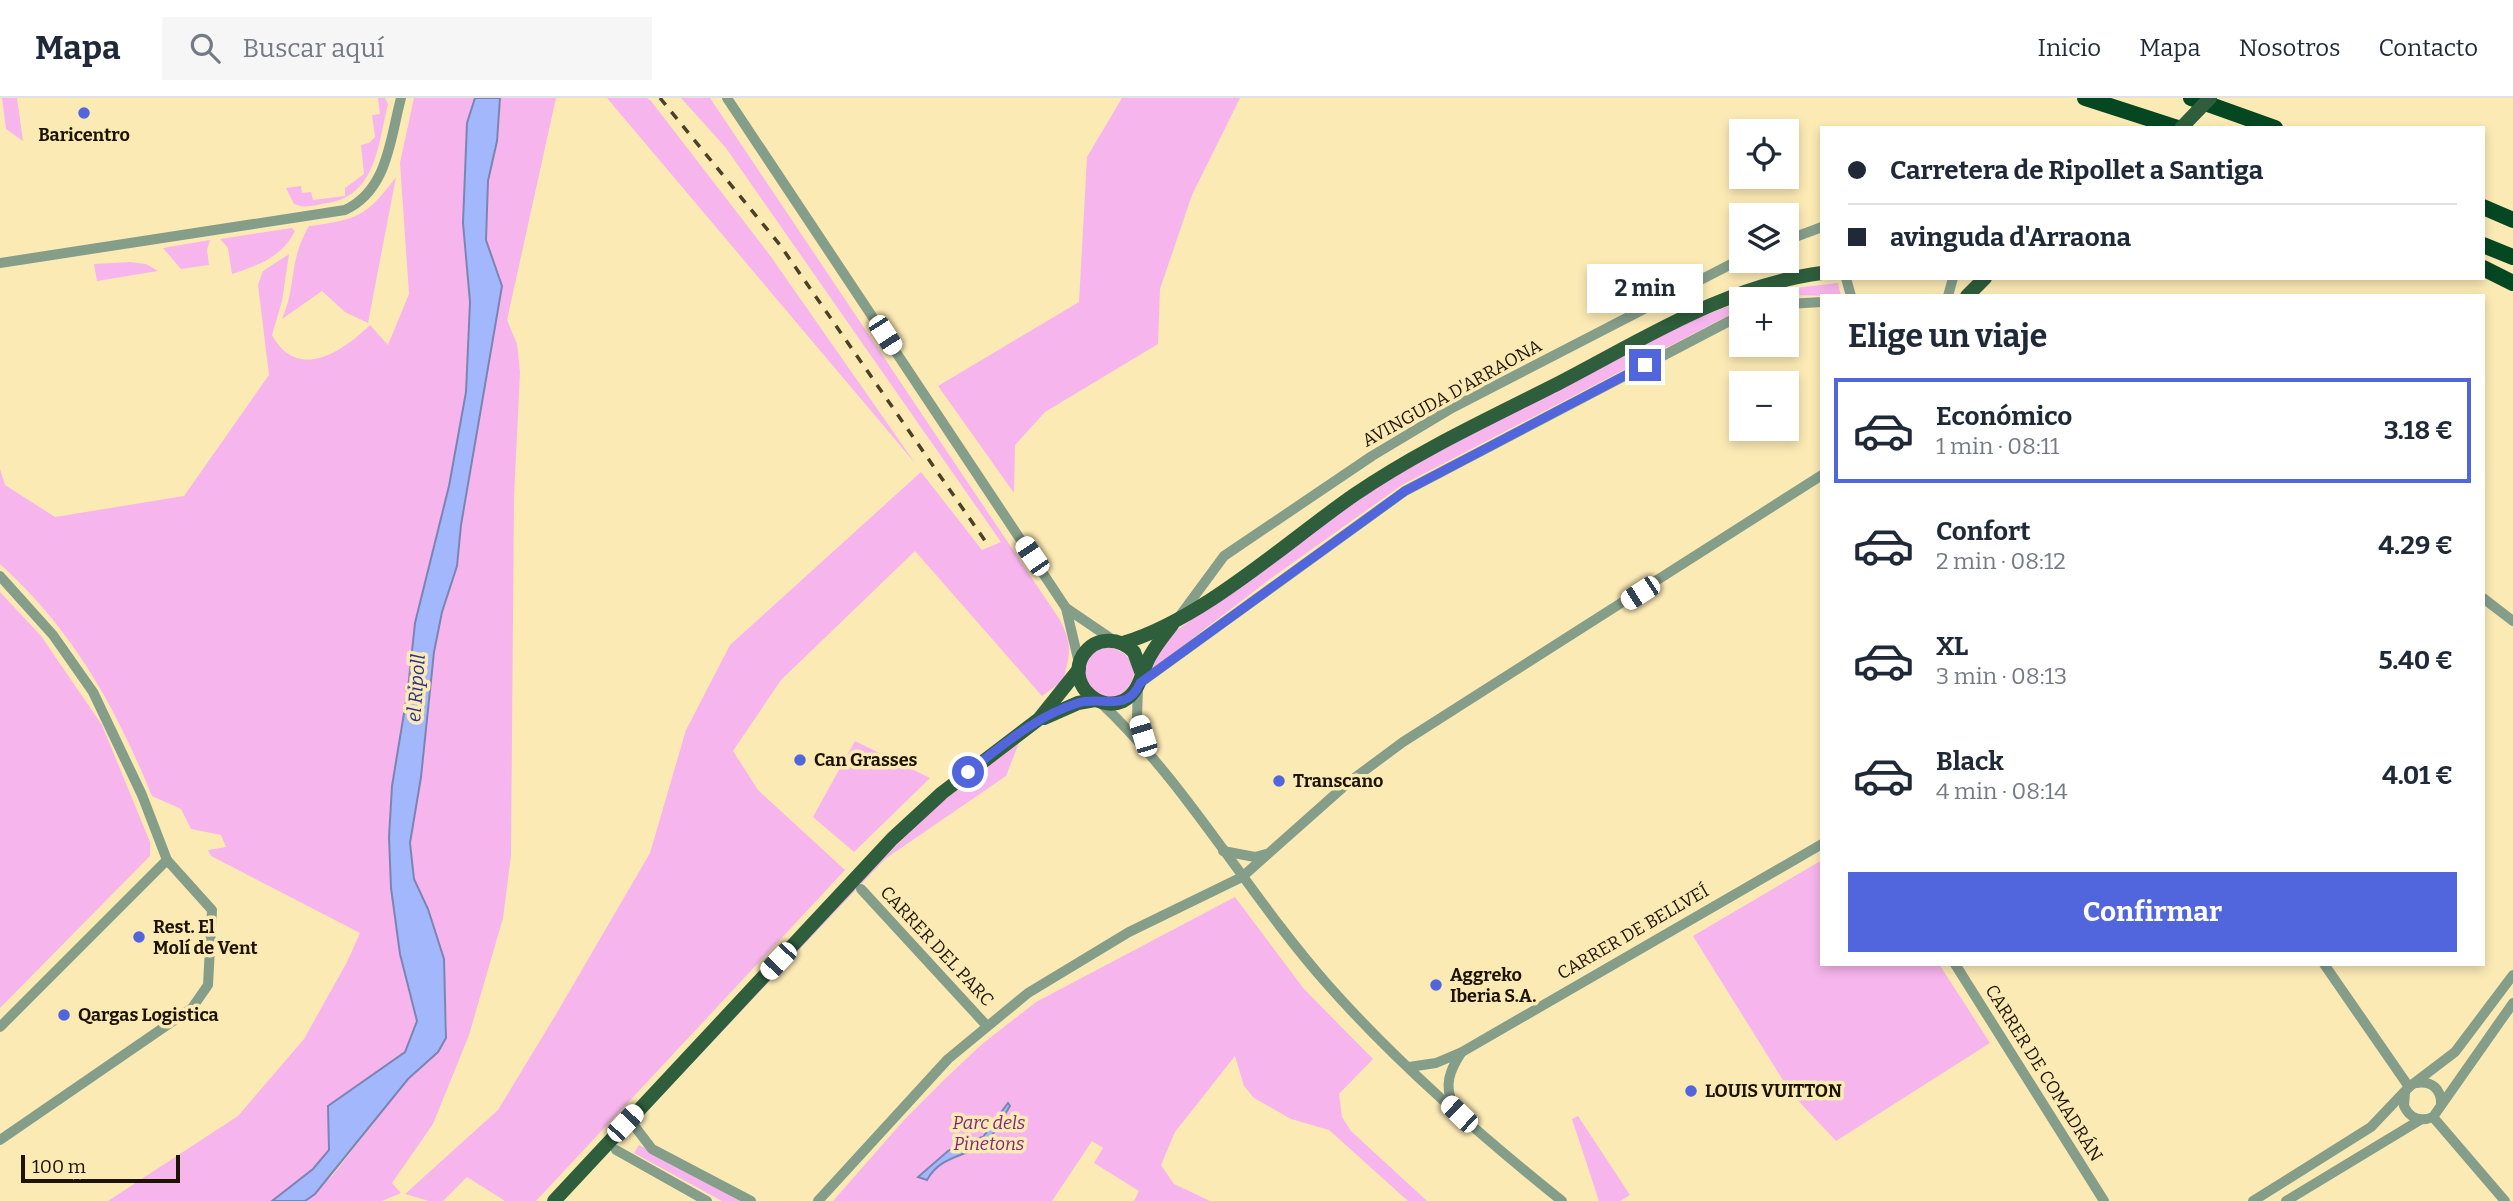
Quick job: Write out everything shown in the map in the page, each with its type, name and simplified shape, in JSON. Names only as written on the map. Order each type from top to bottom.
[{"type":"highway","points":[[2085,98],[2174,126]]},
{"type":"highway","points":[[2191,98],[2269,126]]},
{"type":"highway","points":[[2485,208],[2513,220]]},
{"type":"highway","points":[[2485,245],[2513,257]]},
{"type":"highway","points":[[2485,269],[2513,283]]},
{"type":"main road","points":[[2182,126],[2210,98]]},
{"type":"main road","points":[[1039,719],[1078,703],[1122,702],[1140,682],[1155,647],[1176,622],[1353,496],[1432,449],[1699,311],[1768,285],[1820,273]]},
{"type":"main road","points":[[1968,294],[1982,280]]},
{"type":"main road","points":[[554,1201],[916,815],[1039,719],[1093,645],[1118,642],[1176,622]]},
{"type":"main road","points":[[1118,642],[1137,656],[1140,682]]},
{"type":"main road","points":[[1079,667],[1085,691],[1098,701]]},
{"type":"street","points":[[0,263],[345,210],[369,195],[379,180],[401,98]]},
{"type":"street","points":[[727,98],[1066,608],[1079,667]]},
{"type":"street","points":[[1799,236],[1820,228]]},
{"type":"street","name":"AVINGUDA D'ARRAONA","points":[[1176,622],[1224,556],[1372,456],[1452,408],[1729,265]]},
{"type":"street","points":[[1799,303],[1820,302]]},
{"type":"street","points":[[1149,754],[1137,717],[1140,682],[1405,491],[1729,321]]},
{"type":"street","points":[[818,1201],[948,1059],[1028,993],[1129,932],[1242,877],[1349,782],[1403,742],[1820,476]]},
{"type":"street","points":[[0,576],[53,635],[93,692],[142,795],[167,860],[212,910],[208,985],[192,1008],[0,1140]]},
{"type":"street","points":[[2485,600],[2513,621]]},
{"type":"street","points":[[1066,608],[1118,642]]},
{"type":"street","points":[[1098,701],[1149,754],[1242,877],[1328,984],[1459,1114],[1562,1201]]},
{"type":"street","name":"CARRER DE BELLVEÍ","points":[[1409,1067],[1436,1063],[1462,1052],[1820,845]]},
{"type":"street","points":[[1223,851],[1255,857],[1268,853]]},
{"type":"street","points":[[0,1027],[167,860]]},
{"type":"street","name":"CARRER DEL PARC","points":[[861,889],[988,1026]]},
{"type":"street","name":"CARRER DE COMADRÁN","points":[[1956,966],[2104,1201]]},
{"type":"street","points":[[2325,966],[2409,1088]]},
{"type":"street","points":[[2253,1201],[2350,1143],[2371,1127],[2409,1088],[2455,1052],[2513,975]]},
{"type":"street","points":[[2286,1201],[2420,1120],[2433,1117],[2513,1003]]},
{"type":"street","points":[[1459,1114],[1448,1095],[1448,1078],[1462,1052]]},
{"type":"street","points":[[2420,1120],[2407,1112],[2403,1100],[2409,1088],[2427,1082],[2435,1086],[2441,1105]]},
{"type":"street","points":[[2433,1117],[2505,1201]]},
{"type":"street","points":[[636,1128],[652,1149],[751,1201]]},
{"type":"street","points":[[616,1150],[707,1201]]},
{"type":"green space","points":[[2,98],[17,98],[23,141],[6,129]]},
{"type":"green space","points":[[378,98],[385,98],[388,104],[377,151],[365,179],[356,190],[343,198],[310,206],[294,204],[286,188],[301,186],[302,193],[311,192],[313,200],[345,196],[345,188],[364,174],[361,145],[369,143],[375,137],[372,115],[380,114]]},
{"type":"green space","points":[[414,98],[475,98],[467,123],[463,223],[470,302],[466,392],[449,486],[415,623],[408,689],[392,786],[389,837],[391,888],[400,954],[417,1021],[405,1052],[328,1106],[329,1149],[313,1169],[272,1201],[108,1201],[238,1116],[304,1039],[360,933],[211,856],[208,850],[226,847],[221,835],[191,829],[181,809],[152,796],[123,731],[90,671],[49,615],[0,564],[0,469],[5,485],[55,517],[184,496],[269,375],[258,285],[263,271],[289,254],[282,301],[272,335],[283,349],[294,357],[307,360],[320,358],[347,345],[370,325],[388,345],[409,294],[400,163]]},
{"type":"green space","points":[[500,98],[556,98],[507,320],[517,344],[520,372],[514,497],[511,855],[503,918],[469,1035],[433,1124],[392,1183],[401,1193],[382,1201],[305,1201],[332,1176],[408,1079],[438,1052],[447,1030],[444,959],[428,909],[414,879],[410,836],[421,777],[434,652],[442,612],[457,566],[461,525],[502,286],[486,240],[488,181],[497,141]]},
{"type":"green space","points":[[607,98],[647,98],[651,101],[769,254],[915,463]]},
{"type":"green space","points":[[681,98],[710,98],[1060,620],[1069,643],[1063,681],[1042,696],[915,551],[781,680],[733,751],[758,790],[845,870],[536,1201],[505,1201],[467,1177],[443,1201],[429,1201],[405,1194],[498,1110],[650,853],[686,730],[730,645],[921,472],[982,550],[1001,542],[726,148]]},
{"type":"green space","points":[[1122,98],[1240,98],[1192,195],[1160,289],[1158,344],[1045,412],[1015,445],[1014,493],[938,386],[1079,302],[1087,157]]},
{"type":"green space","points":[[396,177],[368,323],[345,312],[322,291],[282,319],[290,295],[298,251],[309,226],[360,214],[377,200]]},
{"type":"green space","points":[[292,228],[295,231],[290,240],[276,254],[232,274],[228,248],[220,239]]},
{"type":"green space","points":[[210,240],[207,250],[209,265],[181,269],[163,248]]},
{"type":"green space","points":[[94,264],[146,264],[158,271],[97,281]]},
{"type":"green space","points":[[1838,283],[1841,294],[1799,295],[1799,288]]},
{"type":"green space","points":[[1729,306],[1729,315],[1402,485],[1270,579],[1150,671],[1153,658],[1170,635],[1391,477],[1691,321]]},
{"type":"green space","points":[[0,592],[41,636],[102,725],[150,842],[150,856],[0,1008]]},
{"type":"green space","points":[[1108,646],[1119,650],[1132,661],[1134,668],[1131,682],[1118,698],[1092,695],[1081,664],[1085,656]]},
{"type":"green space","points":[[855,741],[930,778],[854,852],[813,817]]},
{"type":"green space","points":[[1019,743],[1006,776],[885,859],[562,1201],[870,871],[937,806]]},
{"type":"green space","points":[[1820,861],[1820,966],[1940,966],[1990,1043],[1836,1141],[1791,1093],[1693,936]]},
{"type":"green space","name":"Parc dels Pinetons","points":[[1235,897],[1304,989],[1373,1059],[1339,1094],[1342,1117],[1351,1131],[1427,1201],[1408,1201],[1329,1130],[1291,1119],[1254,1098],[1244,1086],[1235,1056],[1175,1132],[1161,1165],[1174,1184],[1210,1201],[1134,1201],[1139,1191],[1094,1163],[1103,1148],[1092,1141],[1052,1201],[833,1201],[904,1120],[945,1079],[981,1045],[1036,1002]]},
{"type":"green space","points":[[1578,1116],[1630,1195],[1620,1201],[1599,1201],[1572,1119]]},
{"type":"green space","points":[[639,1145],[740,1201],[722,1201],[634,1153]]},
{"type":"water","name":"el Ripoll","points":[[475,98],[500,98],[497,141],[488,181],[486,240],[502,286],[461,525],[457,566],[442,612],[434,652],[421,777],[410,843],[414,879],[428,909],[444,959],[446,1038],[438,1052],[408,1079],[315,1194],[305,1201],[272,1201],[313,1169],[329,1150],[328,1106],[405,1052],[417,1021],[400,954],[391,888],[389,837],[392,786],[408,689],[415,623],[449,486],[466,392],[470,302],[463,223],[467,123]]},
{"type":"water","points":[[1008,1103],[1010,1106],[997,1128],[981,1146],[940,1165],[927,1180],[918,1177],[961,1143],[983,1137]]},
{"type":"railway","points":[[660,98],[780,245],[988,545]]},
{"type":"place","name":"Baricentro","points":[[84,113]]},
{"type":"place","name":"Can Grasses","points":[[800,760]]},
{"type":"place","name":"Transcano","points":[[1279,781]]},
{"type":"place","name":"Rest. El Molí de Vent","points":[[139,937]]},
{"type":"place","name":"Aggreko Iberia S.A.","points":[[1436,985]]},
{"type":"place","name":"Qargas Logistica","points":[[64,1015]]},
{"type":"place","name":"LOUIS VUITTON","points":[[1691,1091]]},
{"type":"route","points":[[968,772],[1039,719],[1078,703],[1095,700],[1115,703],[1127,699],[1140,683],[1405,491],[1645,365]]}]
